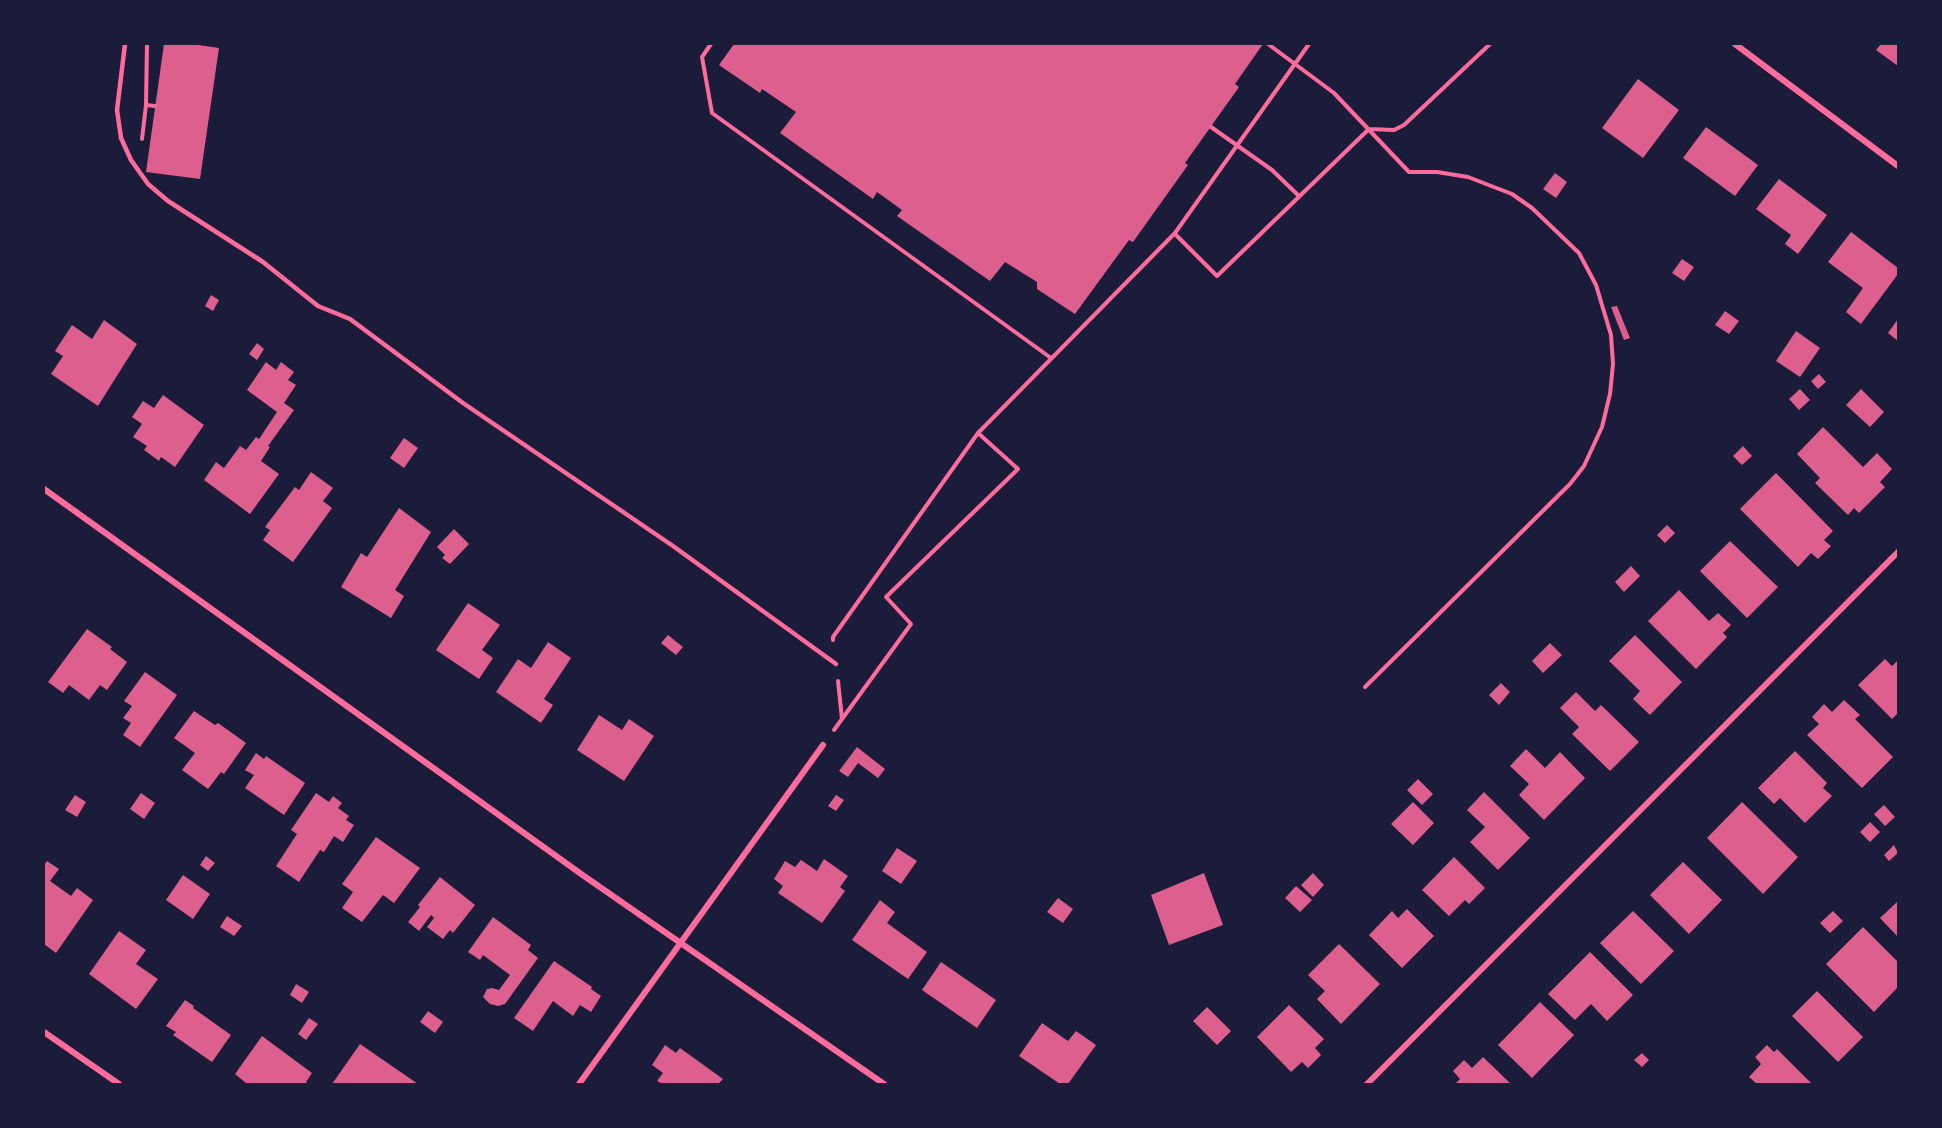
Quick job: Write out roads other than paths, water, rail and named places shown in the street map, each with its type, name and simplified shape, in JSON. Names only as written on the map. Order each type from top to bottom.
[{"type":"street","points":[[1735,44],[1899,166]]},
{"type":"street","points":[[44,489],[680,943],[884,1084]]},
{"type":"street","points":[[1367,1084],[1899,552]]},
{"type":"street","points":[[579,1084],[823,745]]},
{"type":"street","points":[[44,1032],[118,1084]]},
{"type":"lane","points":[[125,44],[117,111],[122,138],[138,170],[148,184],[168,201],[263,262],[318,306],[350,319],[463,403],[673,546],[836,664]]}]
